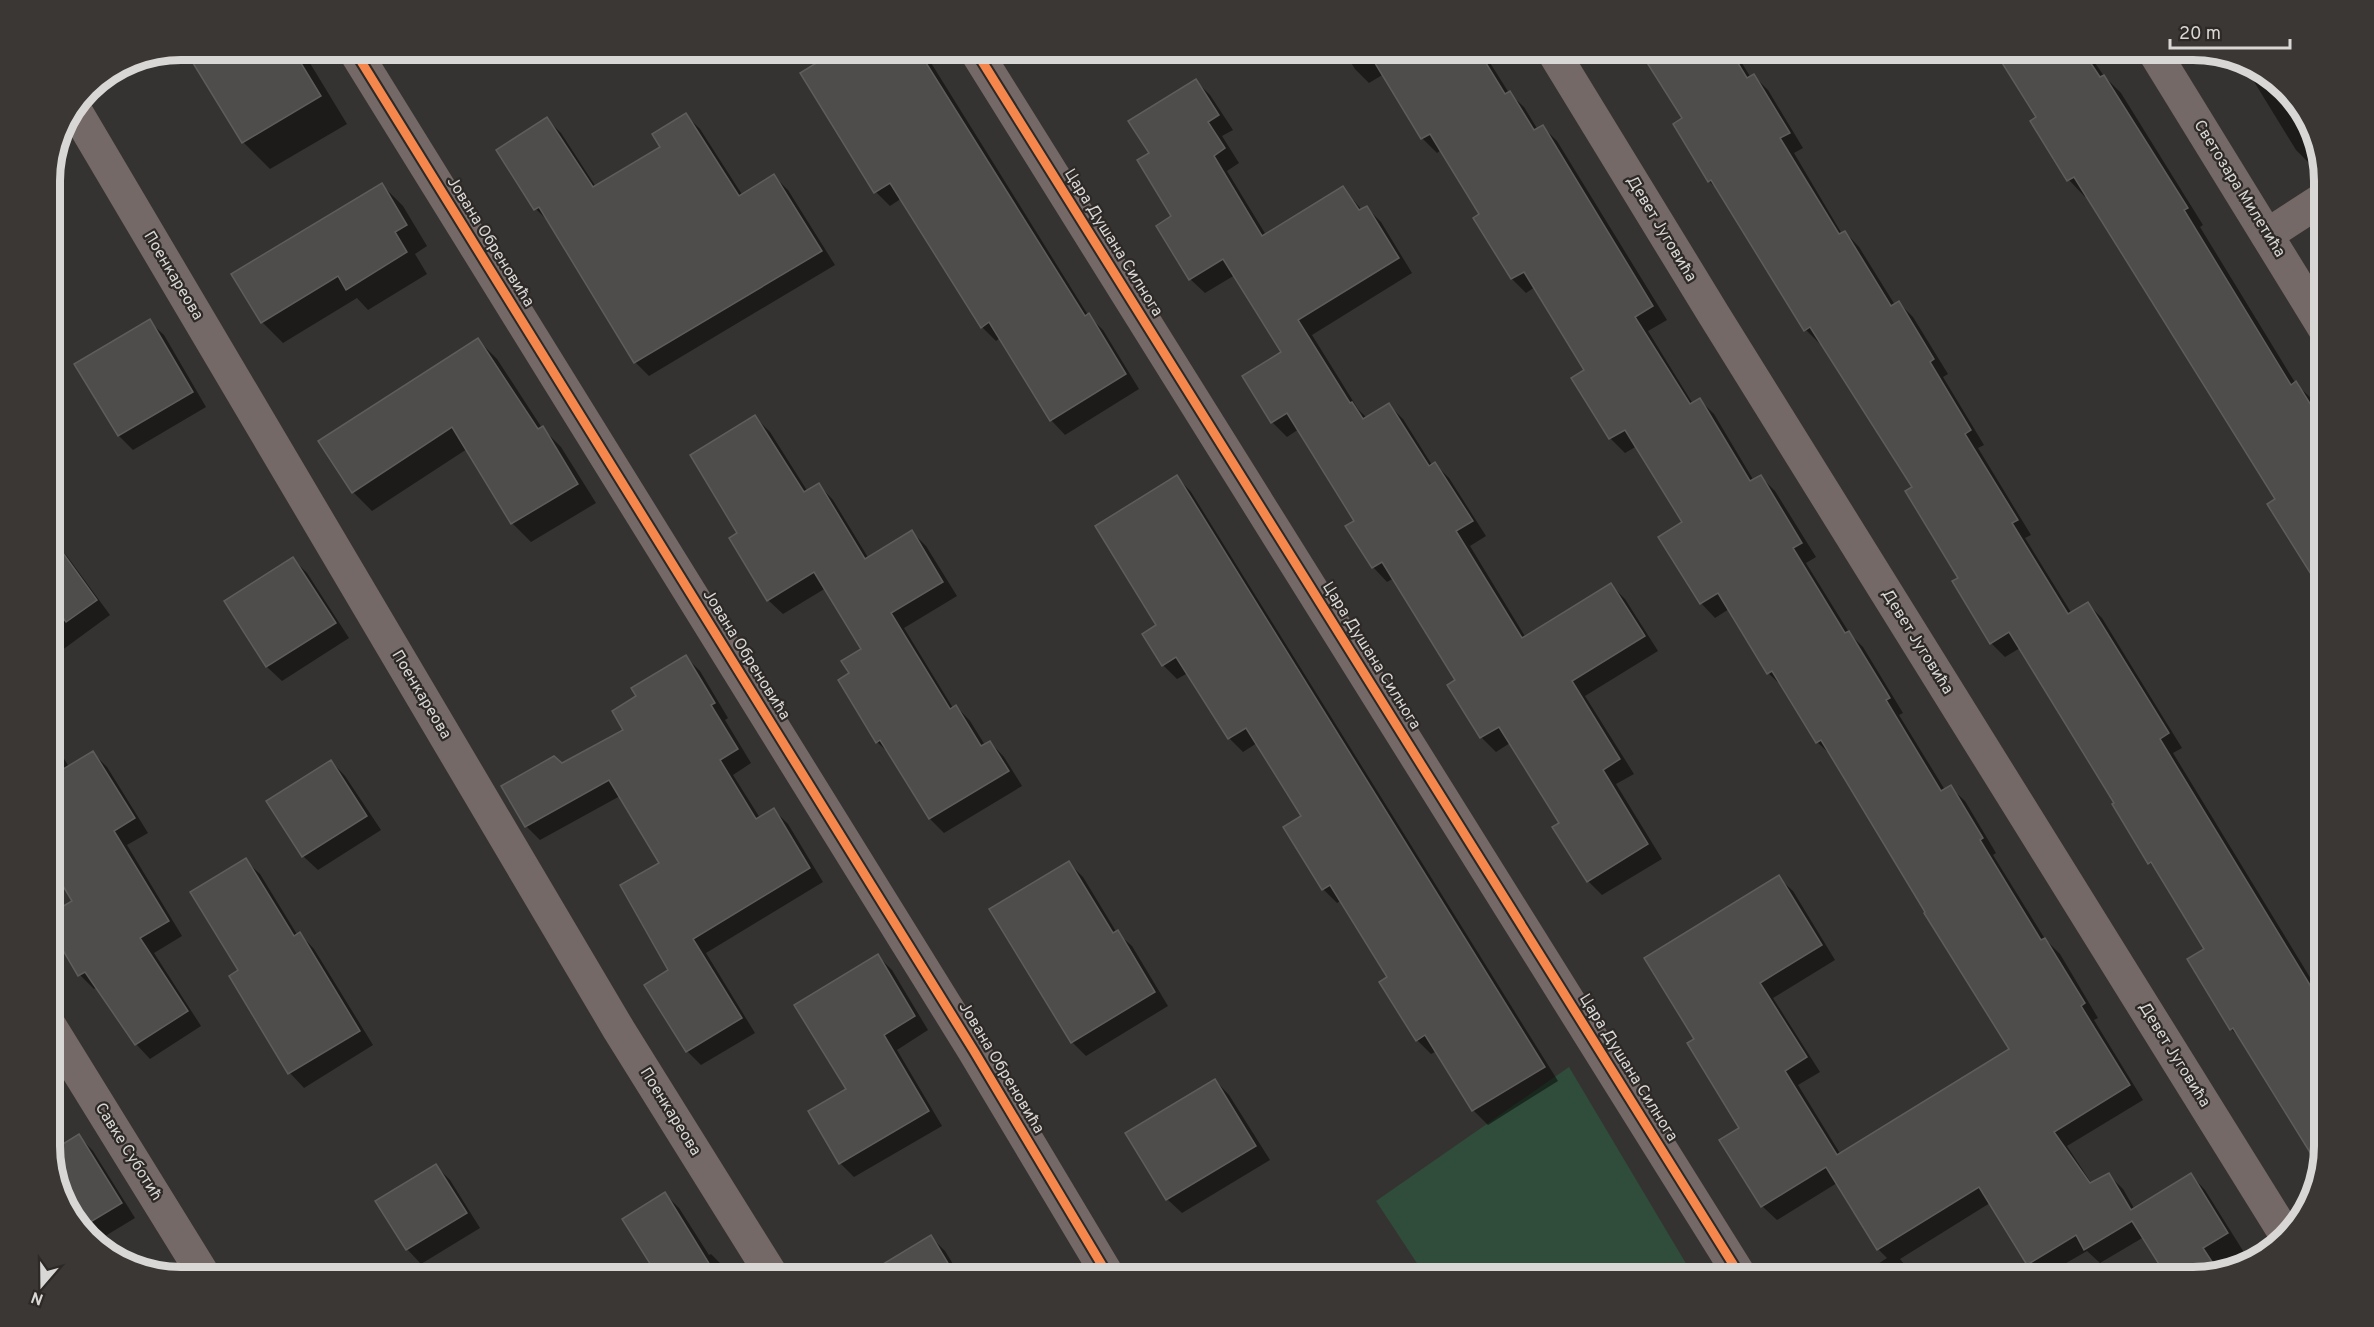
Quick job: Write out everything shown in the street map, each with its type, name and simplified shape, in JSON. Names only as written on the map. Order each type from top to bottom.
[{"type":"street","name":"Јована Обреновића","points":[[360,60],[974,1051],[1102,1267]]},
{"type":"street","name":"Цара Душана Силнога","points":[[981,60],[1734,1267]]},
{"type":"street","name":"Девет Југовића","points":[[1558,60],[1720,325],[2282,1229]]},
{"type":"street","name":"Светозара Милетића","points":[[2159,60],[2314,312]]},
{"type":"street","name":"Поенкареова","points":[[79,116],[619,1030],[766,1267]]},
{"type":"street","points":[[2267,235],[2314,204]]},
{"type":"street","name":"Савке Суботић","points":[[60,1042],[199,1267]]},
{"type":"green space","points":[[1569,1067],[1688,1267],[1419,1267],[1376,1201]]},
{"type":"building","points":[[191,60],[299,60],[321,96],[242,143]]},
{"type":"building","points":[[816,60],[924,60],[1085,316],[1089,313],[1126,374],[1050,421],[989,322],[981,328],[890,183],[874,193],[800,73],[818,62]]},
{"type":"building","points":[[1373,60],[1484,60],[1505,94],[1510,91],[1534,130],[1543,125],[1653,306],[1635,317],[1690,404],[1700,398],[1750,481],[1761,475],[1802,543],[1793,548],[1845,633],[1849,631],[1890,698],[1886,700],[1941,791],[1951,785],[1983,838],[1980,840],[2041,940],[2045,938],[2085,1003],[2081,1006],[2130,1085],[2054,1132],[2090,1183],[2109,1173],[2131,1210],[2191,1173],[2228,1233],[2203,1248],[2214,1265],[2161,1267],[2132,1221],[2084,1250],[2076,1235],[2027,1265],[1979,1187],[1877,1250],[1826,1167],[1761,1207],[1719,1140],[1739,1128],[1687,1043],[1694,1039],[1644,958],[1779,875],[1822,945],[1760,983],[1807,1057],[1785,1071],[1837,1155],[2009,1049],[1924,913],[1821,740],[1816,743],[1772,671],[1767,674],[1718,593],[1700,604],[1658,537],[1682,522],[1625,430],[1609,439],[1571,378],[1584,370],[1524,272],[1511,279],[1473,218],[1479,214],[1430,134],[1421,139]]},
{"type":"building","points":[[1645,60],[1736,60],[1747,78],[1754,74],[1790,133],[1780,138],[1839,234],[1845,231],[1891,306],[1899,301],[1934,359],[1930,362],[1971,430],[1965,434],[2018,520],[2012,523],[2068,614],[2088,602],[2169,733],[2160,739],[2314,992],[2313,1158],[2233,1028],[2230,1030],[2187,959],[2204,949],[2151,862],[2148,864],[2112,804],[2114,803],[2009,632],[1990,644],[1952,581],[1958,578],[1905,491],[1912,487],[1810,327],[1804,331],[1711,180],[1708,182],[1673,124],[1682,118]]},
{"type":"building","points":[[2000,60],[2089,60],[2100,77],[2104,75],[2188,208],[2184,210],[2291,385],[2296,381],[2314,410],[2314,579],[2267,504],[2275,499],[2074,177],[2067,181],[2030,121],[2036,117]]},
{"type":"building","points":[[1196,79],[1219,115],[1208,122],[1225,148],[1214,156],[1262,236],[1343,186],[1359,210],[1367,206],[1399,258],[1298,320],[1350,403],[1352,402],[1363,419],[1389,403],[1429,466],[1435,462],[1473,521],[1456,531],[1522,638],[1611,583],[1645,636],[1572,681],[1620,759],[1603,770],[1648,844],[1587,882],[1552,827],[1559,823],[1499,727],[1480,738],[1447,685],[1455,680],[1382,562],[1372,568],[1345,526],[1354,521],[1287,413],[1271,423],[1242,376],[1281,352],[1223,259],[1189,280],[1156,226],[1171,216],[1137,160],[1149,153],[1128,121]]},
{"type":"building","points":[[686,113],[739,196],[774,174],[822,251],[634,363],[539,207],[534,210],[496,150],[547,117],[593,187],[660,147],[652,134]]},
{"type":"building","points":[[382,183],[407,225],[395,232],[407,252],[346,290],[338,276],[261,323],[231,274]]},
{"type":"building","points":[[150,319],[193,392],[118,436],[74,364]]},
{"type":"building","points":[[478,338],[538,429],[543,426],[578,484],[511,524],[452,427],[352,493],[318,441]]},
{"type":"building","points":[[755,415],[804,492],[819,483],[865,559],[912,530],[943,582],[891,613],[950,709],[956,705],[981,746],[990,741],[1009,771],[929,819],[880,740],[876,743],[838,680],[849,673],[841,661],[861,649],[814,572],[767,601],[729,538],[737,533],[690,455]]},
{"type":"building","points":[[1177,475],[1545,1067],[1472,1111],[1425,1035],[1416,1041],[1379,982],[1387,977],[1330,885],[1322,890],[1283,827],[1301,816],[1246,728],[1228,739],[1176,657],[1162,666],[1142,634],[1156,625],[1095,526]]},
{"type":"building","points":[[60,549],[97,600],[66,622],[60,614]]},
{"type":"building","points":[[293,557],[336,623],[266,667],[224,601]]},
{"type":"building","points":[[686,655],[715,703],[711,705],[738,749],[720,760],[756,819],[774,808],[810,868],[693,939],[742,1018],[686,1052],[644,985],[668,970],[620,885],[659,863],[609,780],[525,827],[501,786],[554,756],[562,763],[623,730],[612,711],[636,696],[631,688]]},
{"type":"building","points":[[93,751],[135,818],[114,831],[169,921],[140,938],[188,1011],[135,1045],[85,972],[78,976],[60,945],[60,908],[72,901],[60,881],[60,771]]},
{"type":"building","points":[[331,760],[367,816],[302,857],[266,801]]},
{"type":"building","points":[[246,858],[294,936],[300,932],[360,1031],[288,1074],[229,976],[238,970],[190,892]]},
{"type":"building","points":[[1069,861],[1113,933],[1118,930],[1155,992],[1071,1043],[989,909]]},
{"type":"building","points":[[878,954],[915,1016],[884,1035],[929,1111],[839,1164],[808,1111],[846,1089],[794,1005]]},
{"type":"building","points":[[1215,1079],[1256,1146],[1166,1200],[1125,1133]]},
{"type":"building","points":[[79,1134],[122,1203],[88,1223],[69,1192],[62,1170],[60,1146]]},
{"type":"building","points":[[436,1164],[467,1213],[406,1250],[375,1201]]},
{"type":"building","points":[[665,1192],[711,1267],[652,1267],[622,1219]]},
{"type":"building","points":[[931,1235],[950,1267],[878,1267]]},
{"type":"cycle path","points":[[360,60],[974,1051],[1103,1267]]},
{"type":"cycle path","points":[[981,60],[1735,1267]]}]
